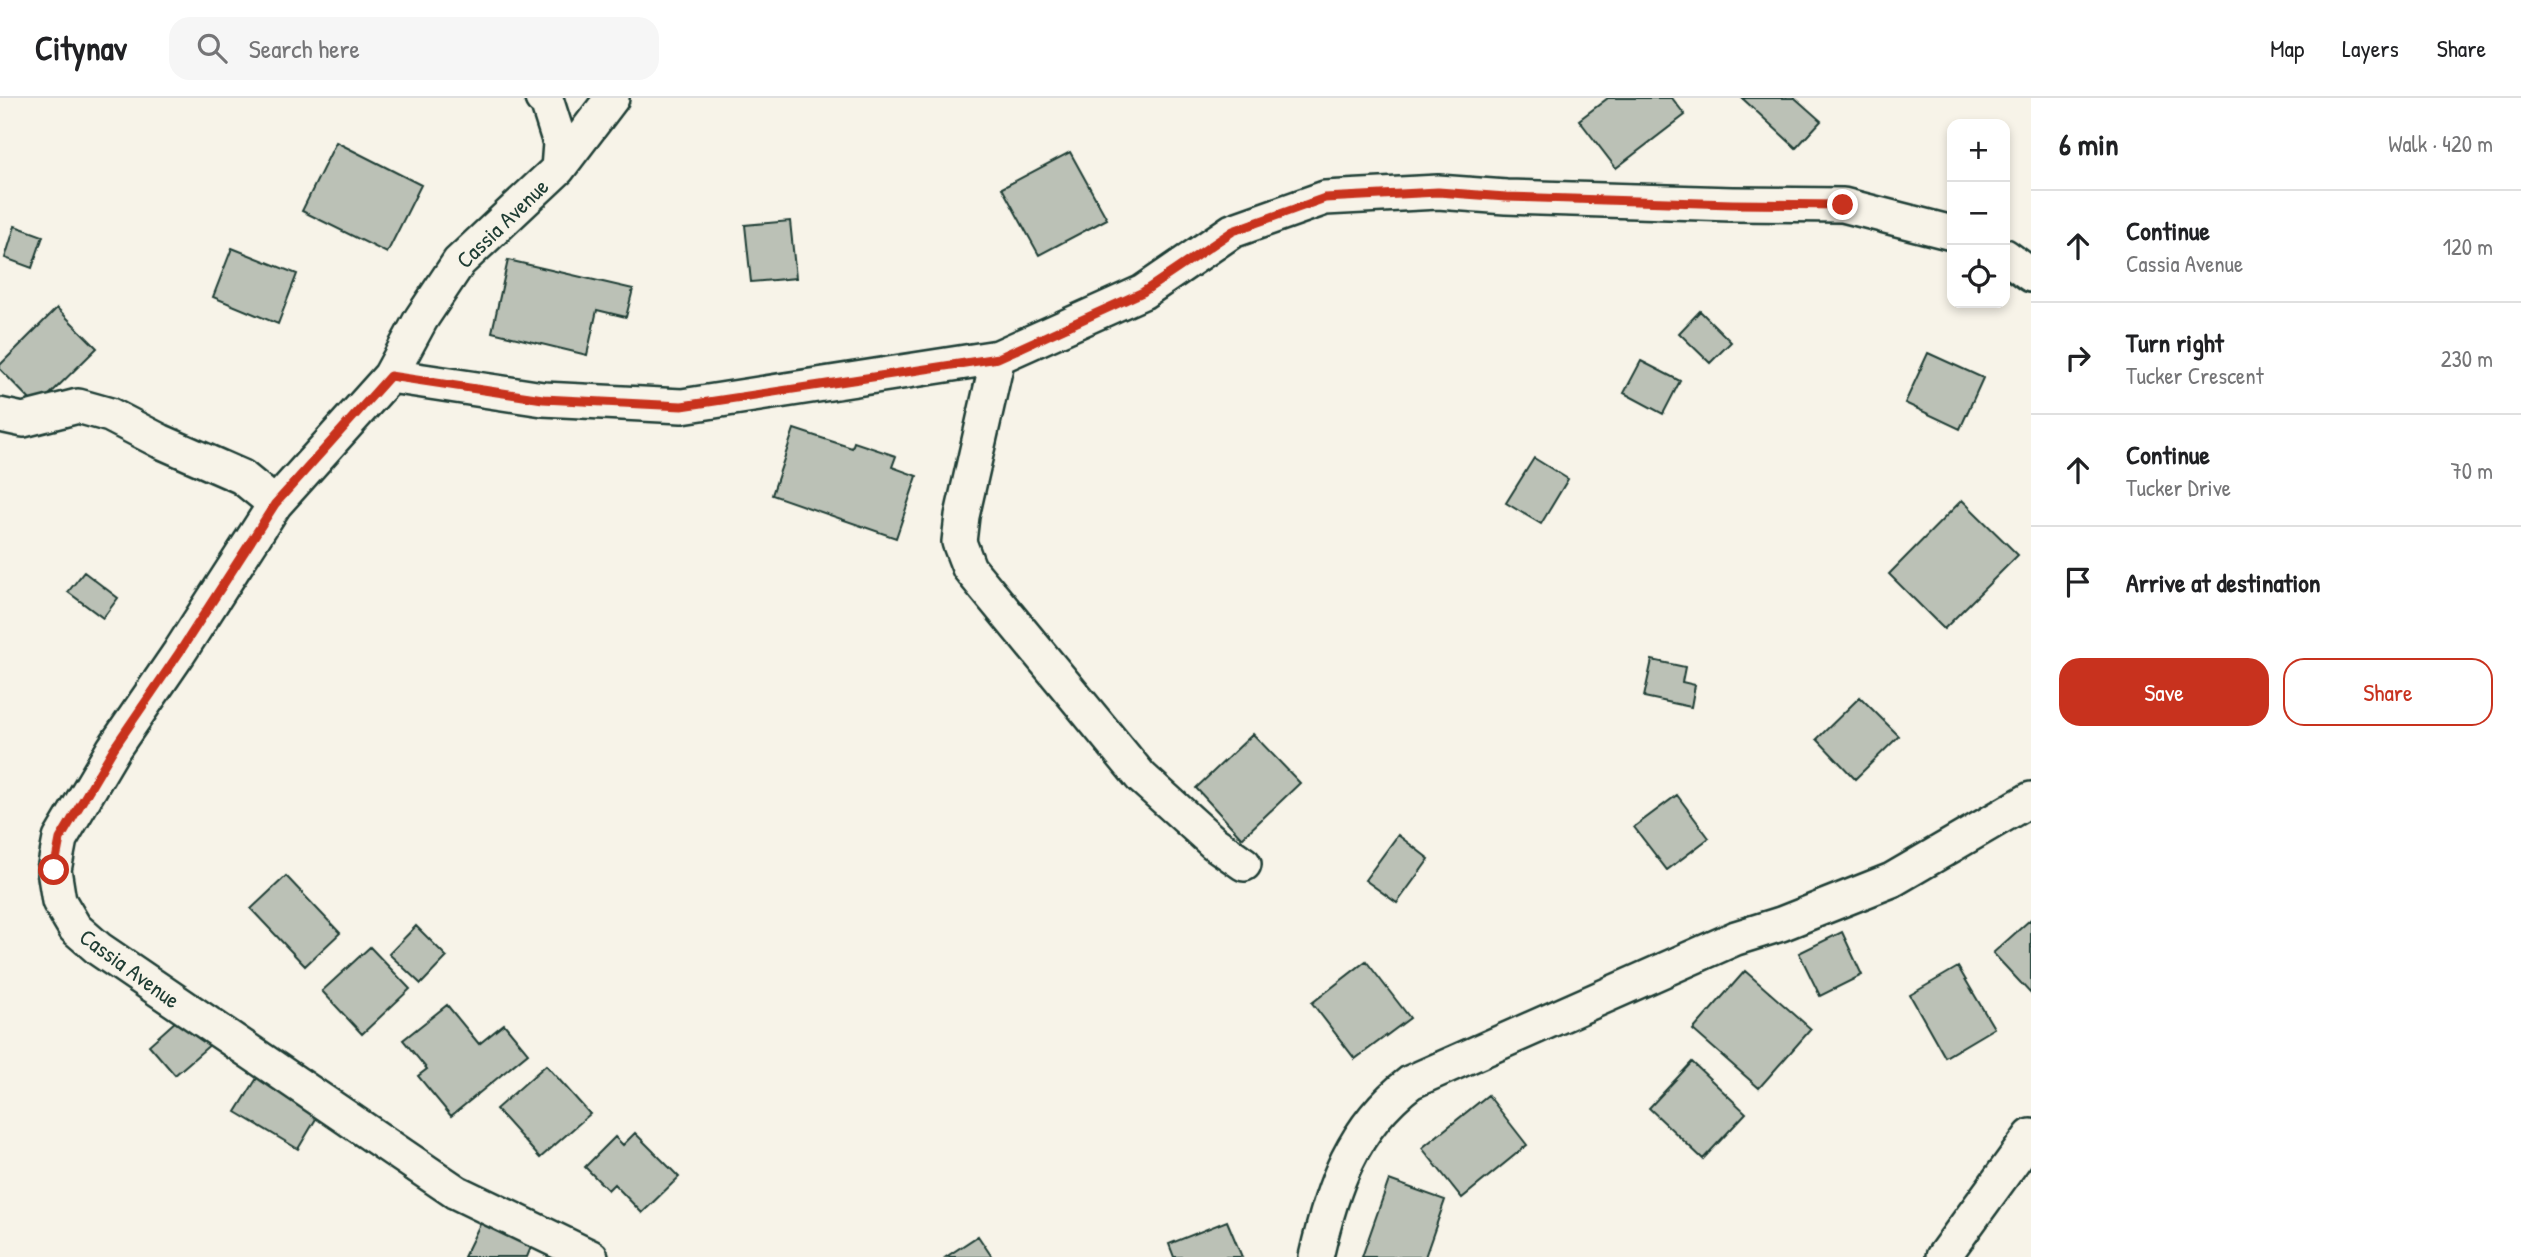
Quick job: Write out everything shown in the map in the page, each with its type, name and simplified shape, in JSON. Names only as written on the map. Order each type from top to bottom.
[{"type":"street","points":[[542,98],[547,102],[560,143],[558,169]]},
{"type":"street","name":"Cassia Avenue","points":[[591,1257],[456,1192],[99,949],[75,928],[59,901],[54,870],[60,839],[114,748],[275,504],[390,376],[421,319],[459,261],[558,169],[612,98]]},
{"type":"street","points":[[390,376],[543,399],[682,406],[998,358],[1143,292],[1233,231],[1325,198],[1438,192],[1506,197],[1843,205],[1947,232]]},
{"type":"street","points":[[2010,260],[2031,275]]},
{"type":"street","points":[[998,358],[962,516],[959,542],[969,568],[1141,777],[1214,843],[1244,864]]},
{"type":"street","points":[[0,415],[23,421],[78,406],[110,415],[160,442],[242,477],[275,504]]},
{"type":"street","points":[[1316,1257],[1337,1181],[1356,1143],[1379,1110],[1411,1082],[1736,938],[1781,924],[1892,880],[2031,799]]},
{"type":"street","points":[[1943,1257],[2031,1136]]},
{"type":"building","points":[[1608,98],[1672,98],[1685,115],[1616,168],[1579,120]]},
{"type":"building","points":[[1742,98],[1795,98],[1821,121],[1796,148]]},
{"type":"building","points":[[336,142],[421,185],[387,253],[302,211]]},
{"type":"building","points":[[1070,152],[1107,219],[1039,255],[1002,188]]},
{"type":"building","points":[[790,221],[796,278],[751,282],[745,225]]},
{"type":"building","points":[[15,226],[43,236],[32,268],[5,258]]},
{"type":"building","points":[[232,248],[297,274],[278,324],[213,297]]},
{"type":"building","points":[[508,260],[633,289],[626,317],[597,310],[587,355],[492,332]]},
{"type":"building","points":[[57,308],[97,348],[37,407],[0,369],[0,365]]},
{"type":"building","points":[[1700,311],[1731,342],[1710,363],[1679,333]]},
{"type":"building","points":[[1928,353],[1983,378],[1960,429],[1905,403]]},
{"type":"building","points":[[1641,361],[1680,381],[1663,414],[1624,393]]},
{"type":"building","points":[[794,429],[852,448],[854,442],[896,456],[892,467],[917,476],[896,538],[772,495]]},
{"type":"building","points":[[1534,458],[1568,479],[1541,524],[1506,503]]},
{"type":"building","points":[[1962,500],[2018,555],[1944,629],[1889,574]]},
{"type":"building","points":[[84,572],[118,598],[103,618],[68,592]]},
{"type":"building","points":[[1652,660],[1685,667],[1682,682],[1695,685],[1691,707],[1644,697]]},
{"type":"building","points":[[1860,697],[1899,736],[1855,779],[1817,739]]},
{"type":"building","points":[[1253,734],[1300,783],[1242,838],[1196,788]]},
{"type":"building","points":[[1677,795],[1709,838],[1667,870],[1634,827]]},
{"type":"building","points":[[1398,835],[1429,859],[1397,903],[1365,880]]},
{"type":"building","points":[[286,876],[340,933],[305,966],[251,909]]},
{"type":"building","points":[[2031,919],[2031,994],[1993,953]]},
{"type":"building","points":[[416,926],[447,957],[421,984],[389,954]]},
{"type":"building","points":[[1842,932],[1862,975],[1820,996],[1799,953]]},
{"type":"building","points":[[370,947],[410,989],[362,1034],[322,991]]},
{"type":"building","points":[[1366,961],[1410,1018],[1355,1059],[1312,1003]]},
{"type":"building","points":[[1958,967],[1994,1028],[1945,1057],[1910,995]]},
{"type":"building","points":[[1745,971],[1811,1029],[1759,1088],[1693,1030]]},
{"type":"building","points":[[447,1005],[479,1044],[504,1024],[528,1053],[451,1116],[418,1076],[427,1069],[403,1040]]},
{"type":"building","points":[[186,1012],[212,1043],[175,1075],[149,1045]]},
{"type":"building","points":[[1692,1062],[1746,1113],[1703,1159],[1649,1108]]},
{"type":"building","points":[[546,1065],[590,1114],[540,1158],[496,1109]]},
{"type":"building","points":[[262,1070],[323,1107],[298,1149],[236,1112]]},
{"type":"building","points":[[1488,1095],[1527,1145],[1462,1198],[1422,1148]]},
{"type":"building","points":[[635,1133],[679,1177],[642,1213],[614,1184],[608,1190],[585,1167],[615,1137],[623,1145]]},
{"type":"building","points":[[1389,1180],[1445,1200],[1425,1257],[1362,1257]]},
{"type":"building","points":[[482,1220],[532,1245],[527,1257],[464,1257]]},
{"type":"building","points":[[1227,1221],[1242,1257],[1174,1257],[1169,1244]]},
{"type":"building","points":[[978,1236],[992,1257],[946,1257]]},
{"type":"route","points":[[54,870],[60,839],[114,748],[275,504],[390,376],[543,399],[682,406],[998,358],[1143,292],[1233,231],[1325,198],[1438,192],[1506,197],[1843,205]]}]
